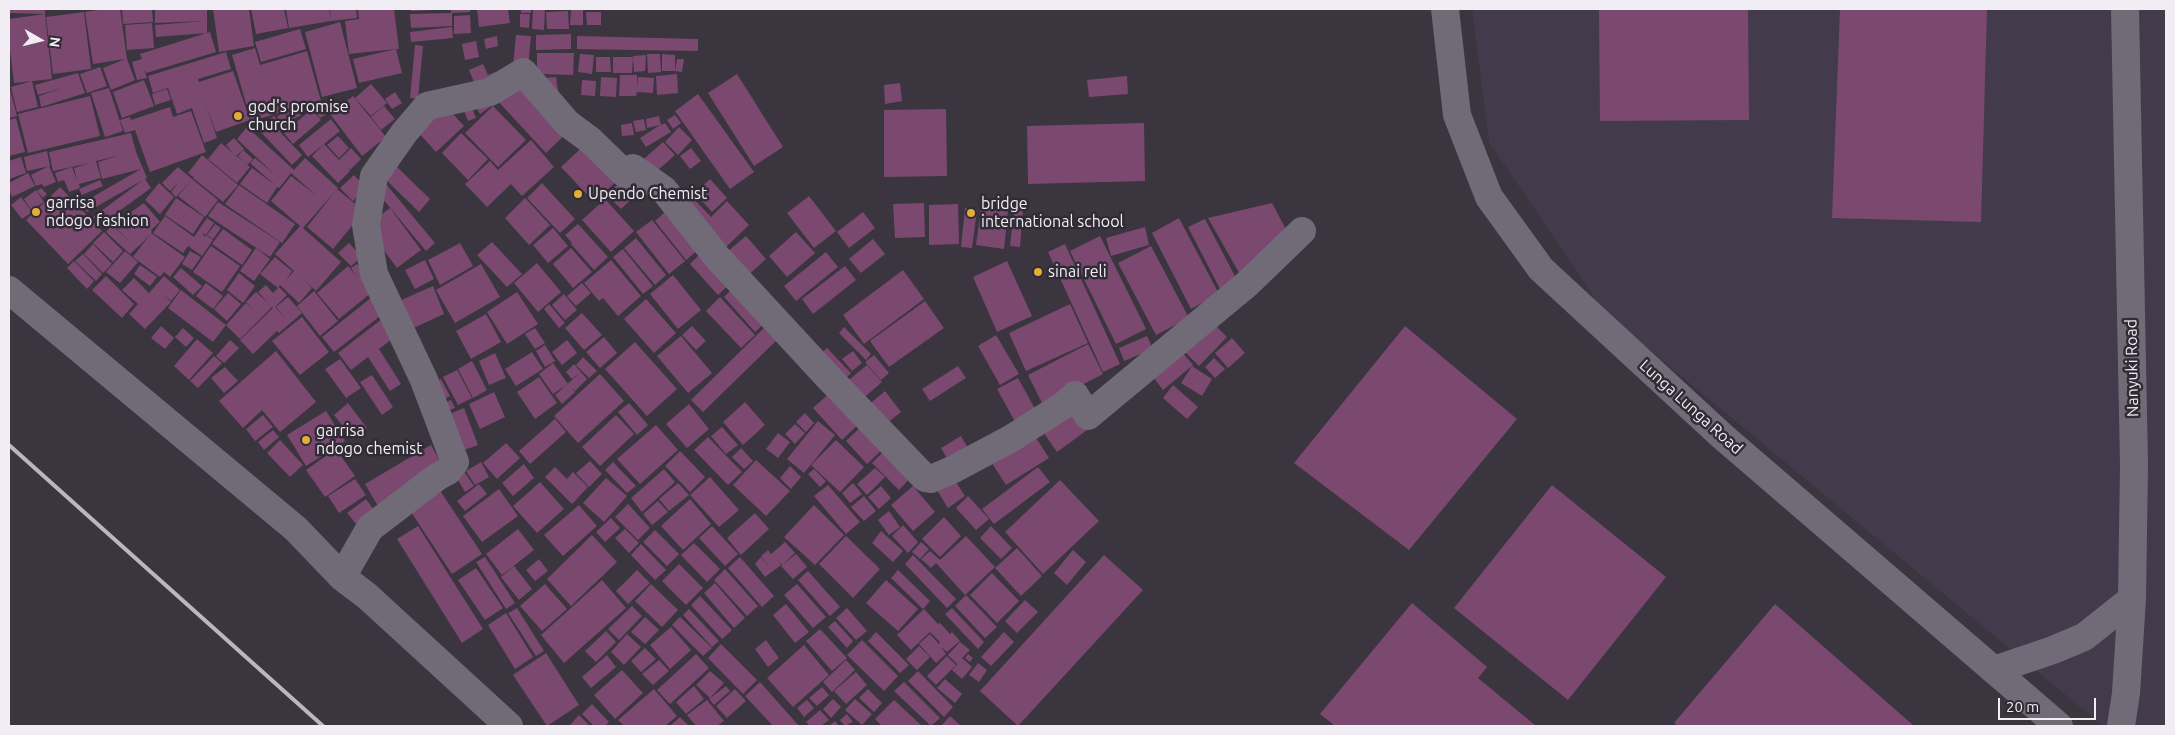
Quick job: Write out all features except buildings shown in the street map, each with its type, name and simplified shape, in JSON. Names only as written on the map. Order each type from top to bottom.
[{"type":"street","name":"Lunga Lunga Road","points":[[1445,9],[1457,115],[1489,197],[1541,269],[1722,436],[2060,726]]},
{"type":"street","name":"Nanyuki Road","points":[[2121,726],[2126,693],[2132,598],[2134,454],[2125,9]]},
{"type":"street","points":[[342,577],[370,528],[437,477],[448,471],[455,462],[424,380],[374,274],[366,225],[374,176],[404,133],[428,106],[490,92],[523,72],[567,122],[590,140],[625,174],[633,168],[664,190],[717,257],[925,478],[931,479],[1012,438],[1064,405],[1075,395],[1088,416],[1247,284],[1302,231]]},
{"type":"street","points":[[9,290],[296,529],[342,577],[367,596],[509,726]]},
{"type":"street","points":[[1994,670],[2054,650],[2084,637],[2132,598]]},
{"type":"shaded area","points":[[1472,9],[2166,9],[2166,726],[2103,726],[1605,313],[1489,142]]},
{"type":"railway","points":[[9,445],[323,726]]},
{"type":"place","name":"god's promise church","points":[[238,116]]},
{"type":"place","name":"Upendo Chemist","points":[[578,194]]},
{"type":"place","name":"garrisa ndogo fashion","points":[[36,212]]},
{"type":"place","name":"bridge international school","points":[[971,213]]},
{"type":"place","name":"sinai reli","points":[[1038,272]]},
{"type":"place","name":"garrisa ndogo chemist","points":[[306,440]]}]
